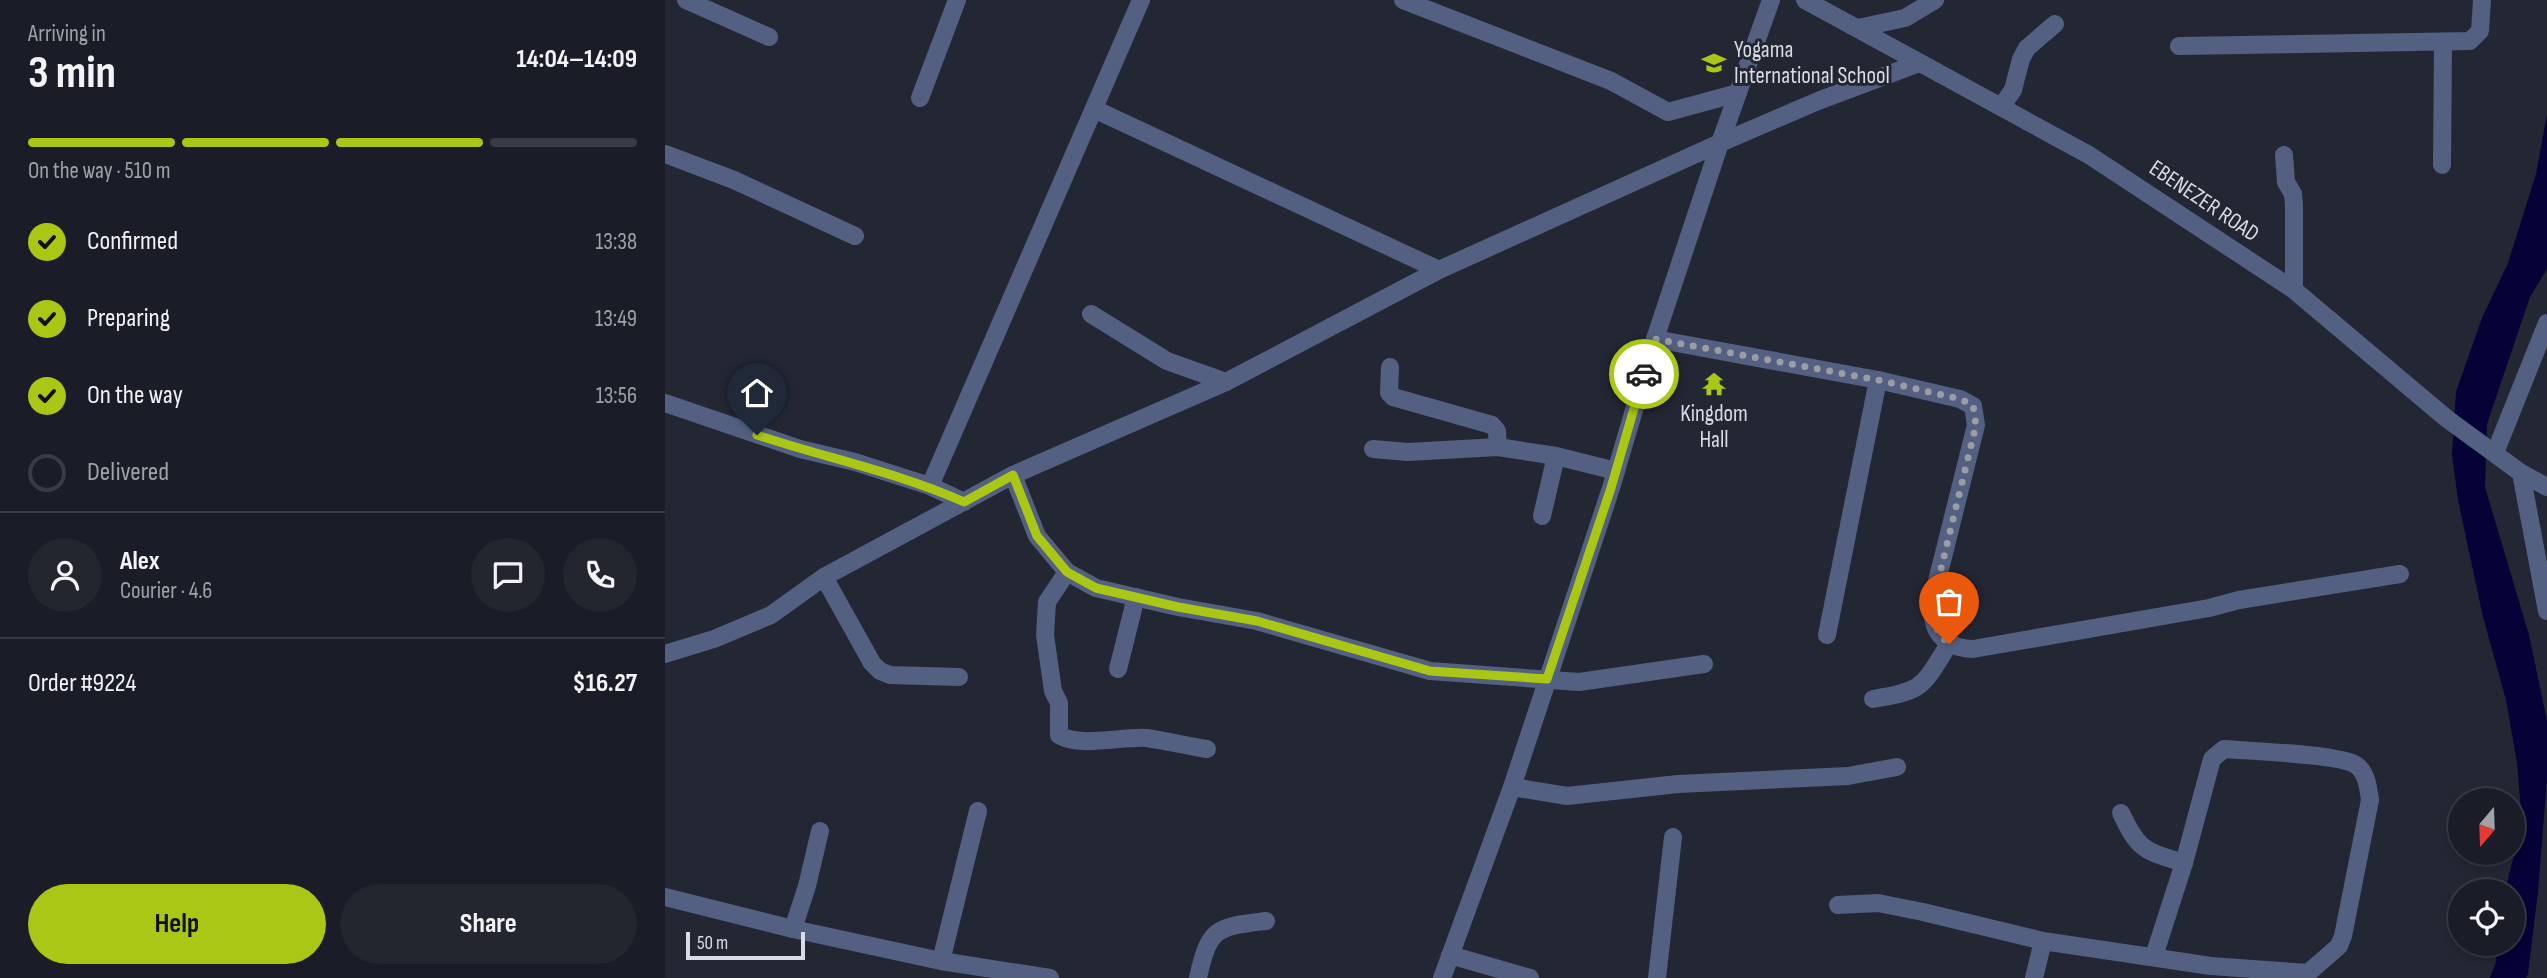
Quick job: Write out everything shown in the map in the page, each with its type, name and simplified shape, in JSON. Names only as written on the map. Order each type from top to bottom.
[{"type":"street","points":[[686,0],[769,37]]},
{"type":"street","points":[[920,98],[957,0]]},
{"type":"street","points":[[930,486],[1141,0]]},
{"type":"street","points":[[1403,0],[1611,81],[1668,112],[1738,93]]},
{"type":"street","points":[[1442,978],[1512,787],[1616,471],[1655,339],[1771,0]]},
{"type":"street","name":"EBENEZER ROAD","points":[[1805,0],[2089,155],[2294,290],[2446,418],[2521,473],[2547,487]]},
{"type":"street","points":[[1842,0],[1851,24],[1905,18],[1935,0]]},
{"type":"street","points":[[2179,46],[2470,41],[2480,31],[2482,0]]},
{"type":"street","points":[[2001,107],[2013,90],[2027,48],[2055,24]]},
{"type":"street","points":[[2442,165],[2443,43]]},
{"type":"street","points":[[665,654],[714,639],[771,615],[824,577],[1013,475],[1226,382],[1439,270],[1818,101],[1919,63]]},
{"type":"street","points":[[1094,109],[1439,270]]},
{"type":"street","points":[[665,154],[734,180],[855,236]]},
{"type":"street","points":[[2284,155],[2286,182],[2294,197],[2294,290]]},
{"type":"street","points":[[1091,314],[1167,361],[1226,382]]},
{"type":"street","points":[[2493,451],[2547,323]]},
{"type":"street","points":[[1655,339],[1878,380],[1960,399],[1973,405],[1976,425],[1939,577],[1933,616],[1939,634],[1949,644],[1960,649],[1973,649],[2209,608],[2239,600],[2400,574]]},
{"type":"street","points":[[1390,367],[1389,393],[1393,397],[1492,425],[1497,431],[1498,447]]},
{"type":"street","points":[[1827,635],[1878,380]]},
{"type":"street","points":[[665,403],[800,449],[855,462],[930,486],[964,502]]},
{"type":"street","points":[[1373,449],[1408,452],[1498,447],[1556,456],[1616,471]]},
{"type":"street","points":[[1542,516],[1556,456]]},
{"type":"street","points":[[2521,473],[2547,611]]},
{"type":"street","points":[[1013,475],[1037,536],[1067,572],[1096,588],[1178,607],[1257,621],[1430,671],[1579,682],[1704,664]]},
{"type":"street","points":[[1067,572],[1047,602],[1046,624],[1053,691],[1059,703],[1059,735],[1065,739],[1088,741],[1145,738],[1207,749]]},
{"type":"street","points":[[824,577],[872,663],[880,671],[890,675],[960,677]]},
{"type":"street","points":[[1118,669],[1136,597]]},
{"type":"street","points":[[1873,699],[1914,690],[1928,677],[1949,644]]},
{"type":"street","points":[[1838,905],[1878,903],[2043,941],[2211,966],[2308,976],[2339,946],[2343,936],[2370,800],[2367,779],[2355,764],[2329,758],[2224,749],[2212,759],[2184,863],[2154,956]]},
{"type":"street","points":[[1512,787],[1567,796],[1678,784],[1848,776],[1897,767]]},
{"type":"street","points":[[941,961],[978,811]]},
{"type":"street","points":[[2121,813],[2133,838],[2151,853],[2184,863]]},
{"type":"street","points":[[793,929],[820,831]]},
{"type":"street","points":[[1657,978],[1673,837]]},
{"type":"street","points":[[665,897],[793,929],[941,961],[1049,978]]},
{"type":"street","points":[[1198,978],[1213,934],[1226,926],[1266,921]]},
{"type":"street","points":[[2034,978],[2043,941]]},
{"type":"street","points":[[1451,955],[1530,978]]},
{"type":"shaded area","points":[[2547,114],[2547,269],[2530,297],[2487,424],[2485,487],[2529,635],[2547,721],[2547,777],[2528,974],[2526,978],[2490,978],[2497,956],[2525,956],[2525,879],[2508,879],[2512,865],[2525,865],[2525,788],[2519,788],[2506,700],[2483,617],[2458,500],[2452,455],[2456,392],[2482,318],[2508,263],[2536,174]]},
{"type":"way so far","points":[[1644,374],[1655,339],[1878,380],[1960,399],[1973,405],[1976,425],[1939,577],[1933,616],[1939,634],[1949,644]]},
{"type":"place","name":"Yogama International School","points":[[1714,63]]},
{"type":"place","name":"Kingdom Hall","points":[[1714,384]]},
{"type":"route","points":[[757,435],[930,486],[964,502],[1013,475],[1037,536],[1067,572],[1096,588],[1178,607],[1257,621],[1430,671],[1547,679],[1611,488],[1644,374]]}]
